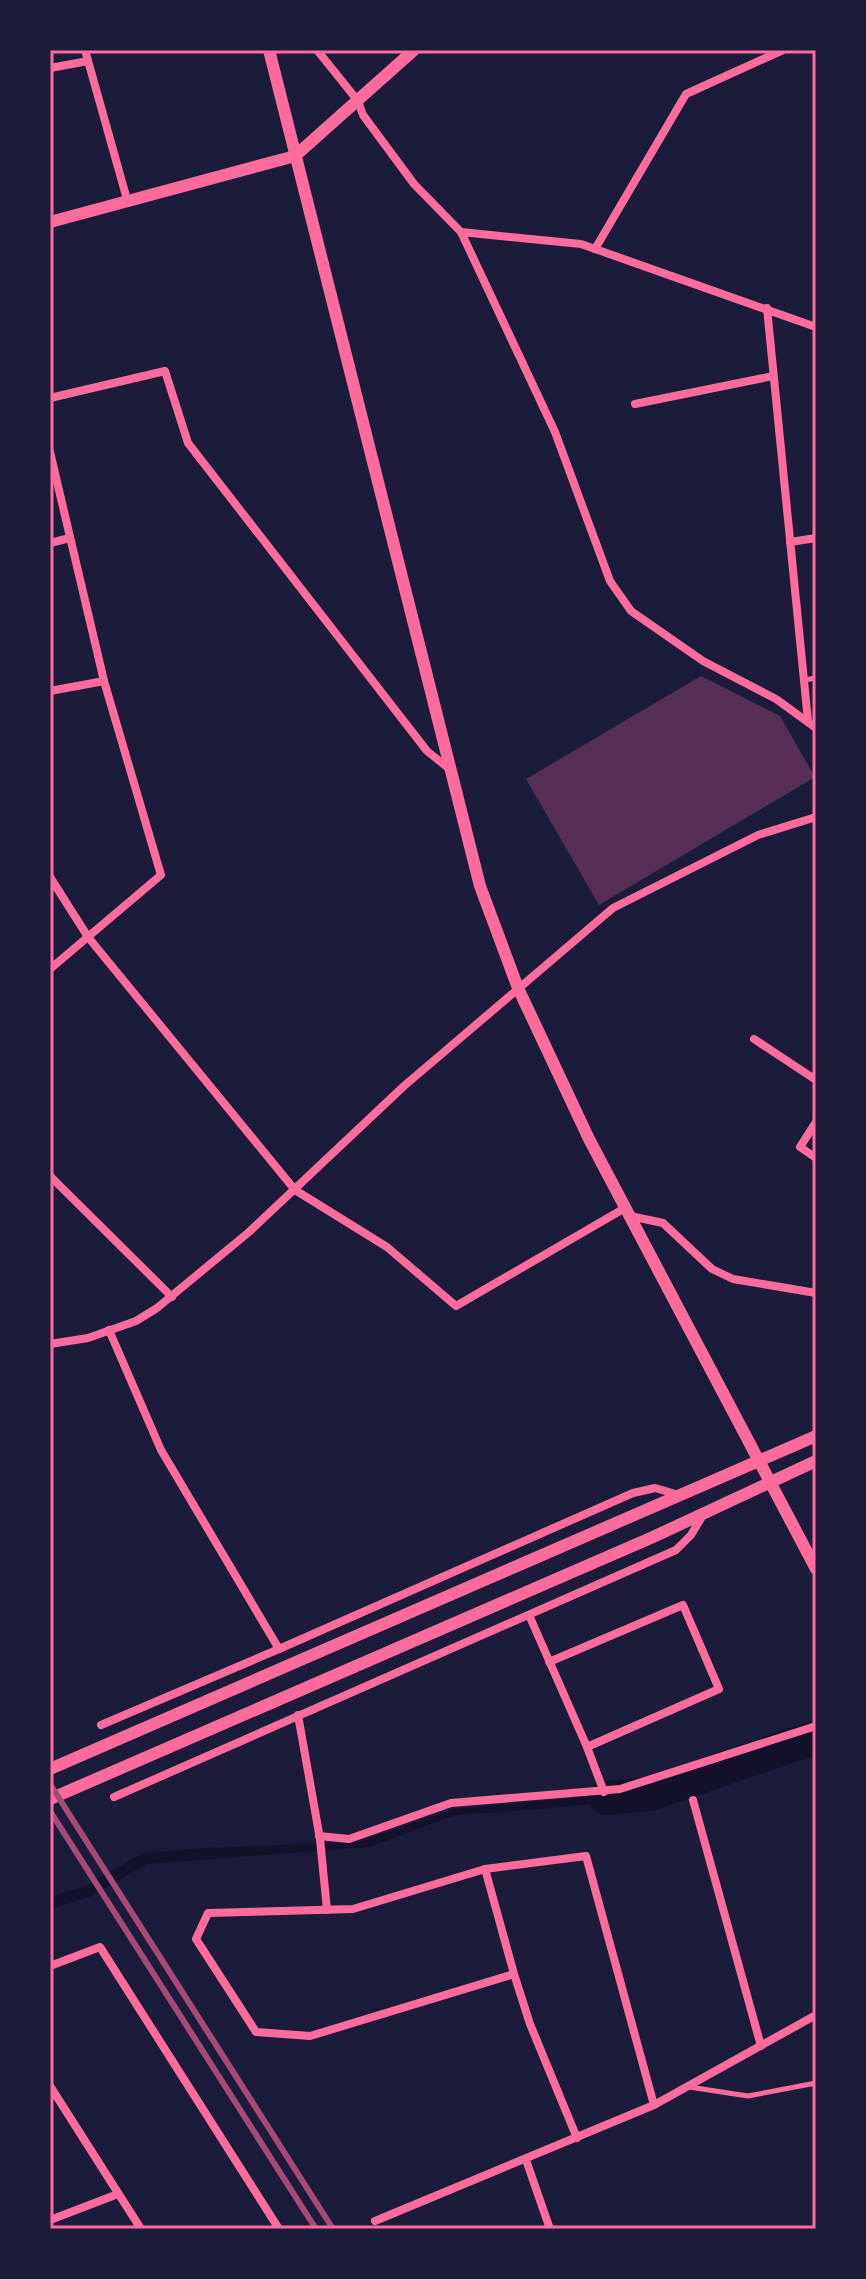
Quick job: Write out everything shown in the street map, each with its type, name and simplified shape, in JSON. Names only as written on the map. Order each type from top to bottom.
[{"type":"street","points":[[85,50],[128,203]]},
{"type":"street","points":[[269,50],[447,767],[480,886],[518,988],[589,1139],[816,1569]]},
{"type":"street","points":[[317,50],[358,101],[363,115],[414,184],[461,232],[555,432],[610,581],[631,611],[703,661],[776,699],[816,728]]},
{"type":"street","points":[[50,222],[295,156],[414,50]]},
{"type":"street","points":[[595,249],[686,94],[783,50]]},
{"type":"street","points":[[50,68],[88,61]]},
{"type":"street","points":[[461,232],[581,244],[816,327]]},
{"type":"street","points":[[767,308],[808,721]]},
{"type":"street","points":[[50,398],[165,371],[188,443],[427,751],[447,767]]},
{"type":"street","points":[[635,404],[773,376]]},
{"type":"street","points":[[50,452],[104,681],[161,875],[50,969]]},
{"type":"street","points":[[50,543],[70,538]]},
{"type":"street","points":[[790,542],[816,538]]},
{"type":"street","points":[[50,691],[104,681]]},
{"type":"street","points":[[50,1344],[88,1338],[136,1321],[172,1297],[295,1190],[404,1086],[613,908],[758,835],[816,817]]},
{"type":"street","points":[[50,877],[88,937],[295,1190],[387,1247],[456,1306],[628,1212],[663,1223],[712,1269],[733,1279],[816,1293]]},
{"type":"street","points":[[754,1039],[816,1080]]},
{"type":"street","points":[[816,1122],[800,1147],[816,1158]]},
{"type":"street","points":[[50,1176],[172,1297]]},
{"type":"street","points":[[109,1330],[161,1450],[279,1649]]},
{"type":"street","points":[[50,1769],[816,1436]]},
{"type":"street","points":[[50,1799],[653,1537],[816,1461]]},
{"type":"street","points":[[101,1725],[633,1493],[655,1488],[680,1495]]},
{"type":"street","points":[[114,1797],[676,1550],[691,1535],[703,1514]]},
{"type":"street","points":[[549,1662],[683,1605],[719,1689],[587,1747]]},
{"type":"street","points":[[529,1615],[604,1792]]},
{"type":"street","points":[[298,1715],[320,1838],[327,1910]]},
{"type":"street","points":[[320,1838],[349,1839],[451,1803],[620,1789],[816,1726]]},
{"type":"street","points":[[693,1800],[761,2046]]},
{"type":"street","points":[[514,1974],[310,2036],[256,2032],[196,1939],[208,1913],[353,1909],[485,1869],[586,1856],[654,2105]]},
{"type":"street","points":[[485,1869],[530,2024],[577,2138]]},
{"type":"street","points":[[50,1966],[100,1947],[279,2229]]},
{"type":"street","points":[[375,2221],[654,2105],[816,2015]]},
{"type":"street","points":[[51,2091],[141,2229]]},
{"type":"street","points":[[526,2160],[550,2229]]},
{"type":"street","points":[[50,2220],[118,2194]]},
{"type":"lane","points":[[803,680],[816,678]]},
{"type":"lane","points":[[688,2087],[748,2096],[816,2083]]},
{"type":"shaded area","points":[[651,1791],[652,1797],[455,1815],[370,1847],[147,1864],[89,1897],[50,1909],[50,1897],[84,1887],[143,1853],[359,1842],[453,1809]]},
{"type":"building","points":[[701,676],[780,716],[815,777],[599,905],[526,779]]},
{"type":"waterway","points":[[606,1798],[650,1794],[816,1737]]},
{"type":"railway","points":[[50,1784],[333,2229]]},
{"type":"railway","points":[[50,1811],[316,2229]]}]
